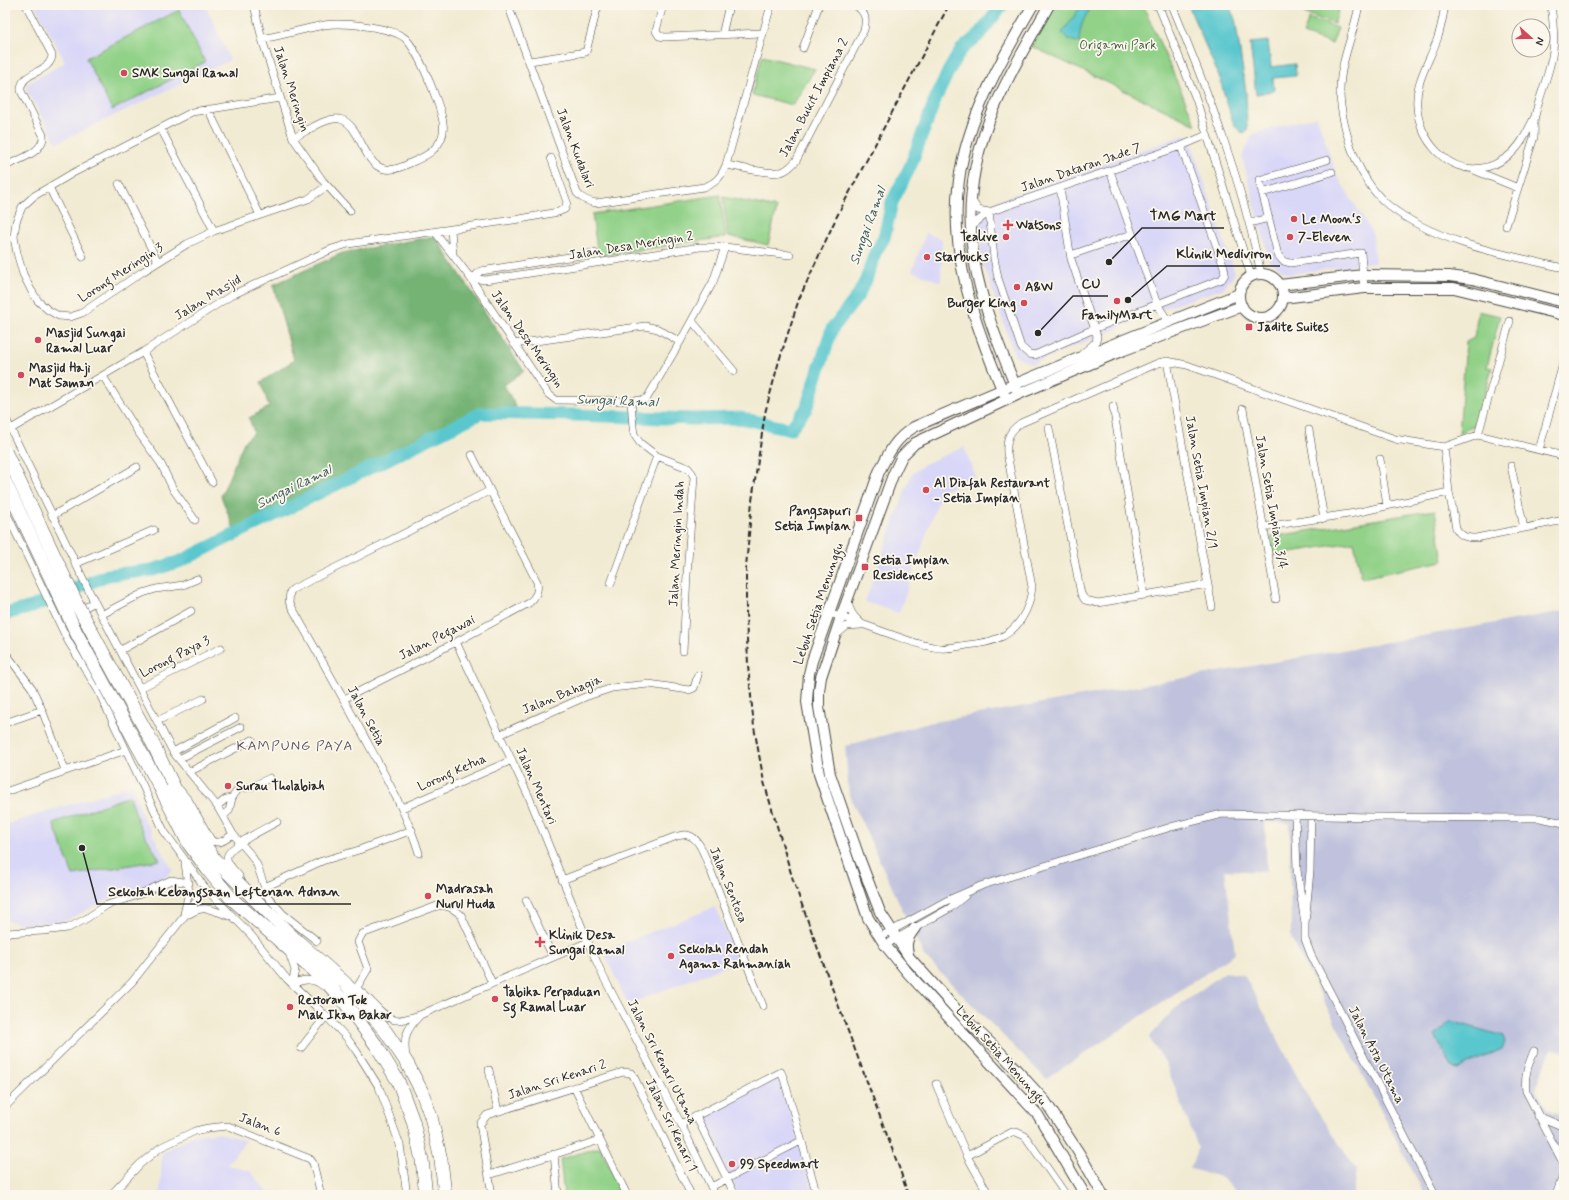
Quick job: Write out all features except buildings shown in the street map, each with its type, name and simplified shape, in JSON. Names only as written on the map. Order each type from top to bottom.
[{"type":"highway","points":[[5,451],[78,606],[171,779],[193,826],[214,859],[295,939],[351,986],[386,1032],[407,1063],[422,1092],[431,1117],[441,1160],[445,1195]]},
{"type":"highway","points":[[5,482],[76,632],[189,844],[219,885],[231,898],[327,983],[346,1004],[376,1045],[398,1081],[413,1121],[422,1160],[426,1195]]},
{"type":"street","points":[[5,166],[35,151],[42,144],[43,139],[43,135],[21,91],[20,86],[24,79],[48,66],[52,59],[52,55],[26,5]]},
{"type":"street","name":"Jalan Meringin","points":[[254,5],[262,39],[293,138],[327,186],[350,211]]},
{"type":"street","name":"Jalan Kudalari","points":[[508,5],[530,61],[577,193],[581,198],[587,201],[604,202],[704,187],[718,180],[726,165]]},
{"type":"street","points":[[530,61],[586,52],[598,5]]},
{"type":"street","points":[[663,5],[656,31],[659,36],[762,33]]},
{"type":"street","points":[[722,35],[729,5]]},
{"type":"street","points":[[726,165],[771,5]]},
{"type":"street","points":[[804,48],[819,5]]},
{"type":"street","name":"Jalan Bukit Impiana 2","points":[[726,165],[781,172],[790,167],[796,161],[864,30],[866,22],[865,14],[855,5]]},
{"type":"street","points":[[1007,399],[988,352],[965,285],[959,253],[957,218],[958,180],[968,141],[982,102],[1009,46],[1033,5]]},
{"type":"street","points":[[1049,5],[1002,92],[990,120],[974,168],[970,198],[970,231],[974,260],[984,302],[1019,394],[1119,352],[1242,306]]},
{"type":"street","points":[[1172,5],[1202,77],[1237,178],[1249,223],[1256,275]]},
{"type":"street","points":[[1358,5],[1356,21],[1342,68],[1340,90],[1341,110],[1346,134],[1361,172],[1374,190],[1387,204],[1404,216],[1421,226],[1440,234],[1488,251],[1564,268]]},
{"type":"street","points":[[1445,5],[1440,32],[1418,83],[1416,107],[1418,119],[1428,142],[1436,151],[1454,163],[1518,188]]},
{"type":"street","points":[[1472,169],[1493,165],[1508,157],[1518,147],[1534,118],[1548,74],[1553,50],[1554,25],[1551,5]]},
{"type":"street","points":[[1159,6],[1196,99],[1207,135],[1256,275]]},
{"type":"street","points":[[262,39],[325,25],[384,29],[395,32],[405,38],[412,46],[431,86],[443,118],[444,126],[443,135],[434,150],[406,165],[394,169],[385,169],[377,166],[371,160],[353,129],[340,119],[327,121],[293,138]]},
{"type":"street","name":"Lorong Meringin 3","points":[[280,98],[192,112],[80,169],[34,196],[22,207],[16,222],[14,237],[23,274],[31,290],[38,301],[48,310],[59,316],[70,317],[82,313],[187,244],[214,231],[308,199],[327,186]]},
{"type":"street","points":[[208,109],[260,215]]},
{"type":"street","points":[[1506,226],[1534,137],[1534,118]]},
{"type":"street","points":[[161,129],[200,201],[214,231]]},
{"type":"street","name":"Jalan Dataran Jade 7","points":[[989,212],[1180,146],[1207,135]]},
{"type":"street","points":[[989,212],[994,258],[998,278],[1021,347],[1029,354],[1035,354],[1096,328],[1222,279],[1225,274],[1180,146]]},
{"type":"street","name":"Jalan Masjid","points":[[11,429],[143,352],[232,295],[332,249],[348,244],[528,218],[558,212],[565,209],[567,202],[551,158]]},
{"type":"street","points":[[1327,160],[1259,180],[1278,255],[1283,261],[1290,263],[1361,253],[1364,288]]},
{"type":"street","points":[[1110,170],[1157,304],[1168,322]]},
{"type":"street","points":[[1262,192],[1332,172]]},
{"type":"street","points":[[1223,181],[1237,178]]},
{"type":"street","points":[[119,184],[158,262]]},
{"type":"street","points":[[48,187],[83,257]]},
{"type":"street","points":[[1060,188],[1071,255],[1096,328],[1097,336],[1096,342],[1074,360]]},
{"type":"street","points":[[970,198],[978,210],[989,212]]},
{"type":"street","points":[[970,231],[975,223],[989,212]]},
{"type":"street","points":[[1249,223],[1269,218]]},
{"type":"street","points":[[451,230],[453,256]]},
{"type":"street","name":"Jalan Desa Meringin","points":[[435,232],[453,256],[472,277],[514,344],[548,394],[554,400],[644,400],[647,398],[680,342]]},
{"type":"street","points":[[1071,255],[1132,234]]},
{"type":"street","name":"Jalan Desa Meringin 2","points":[[472,277],[484,280],[700,247],[725,247],[790,255]]},
{"type":"street","points":[[514,344],[644,326],[658,329],[680,342],[714,282],[725,247]]},
{"type":"street","name":"Jalan Desa Meringin 2","points":[[472,277],[481,271],[594,252]]},
{"type":"street","points":[[1256,275],[1272,277],[1280,285],[1283,298],[1279,309],[1265,318],[1250,315],[1242,306],[1239,294],[1241,287],[1246,281],[1256,275]]},
{"type":"street","points":[[1280,285],[1363,275],[1449,276],[1472,279],[1564,302]]},
{"type":"street","points":[[1283,298],[1364,288],[1454,288],[1564,315]]},
{"type":"street","points":[[1015,384],[1239,294]]},
{"type":"street","points":[[692,321],[734,371]]},
{"type":"street","points":[[1478,435],[1510,321]]},
{"type":"street","points":[[143,352],[212,482]]},
{"type":"street","points":[[1539,450],[1564,360]]},
{"type":"street","points":[[829,613],[914,643],[944,649],[995,640],[1004,636],[1021,621],[1031,598],[1032,587],[1007,453],[1009,434],[1021,423],[1150,366],[1167,361],[1187,365],[1395,440],[1444,447],[1478,435],[1564,456]]},
{"type":"street","name":"Jalan Setia Impian 2/1","points":[[1167,361],[1212,607]]},
{"type":"street","points":[[103,376],[138,432],[161,464],[173,489],[195,520]]},
{"type":"street","name":"Lebuh Setia Menunggu","points":[[1015,384],[914,427],[894,443],[879,472],[812,661],[809,674],[807,702],[819,774],[868,918],[883,941],[908,973],[1038,1115],[1085,1195]]},
{"type":"street","name":"Lebuh Setia Menunggu","points":[[1019,394],[915,443],[902,456],[893,475],[841,617],[822,677],[819,691],[819,707],[830,774],[870,888],[880,912],[910,957],[964,1018],[1000,1052],[1045,1101],[1079,1153],[1103,1195]]},
{"type":"street","name":"Jalan Meringin Indah","points":[[631,401],[634,434],[640,443],[657,456],[688,468],[694,477],[687,575],[684,651]]},
{"type":"street","points":[[1113,406],[1144,595]]},
{"type":"street","name":"Jalan Setia Impian 3/4","points":[[1243,409],[1276,599]]},
{"type":"street","points":[[5,417],[52,516],[72,563],[79,571],[173,752],[217,806],[233,834],[242,842],[257,865],[268,897],[283,914],[317,941]]},
{"type":"street","points":[[1049,428],[1081,594],[1085,600],[1098,603],[1208,584]]},
{"type":"street","points":[[1309,430],[1324,519]]},
{"type":"street","points":[[1444,447],[1449,492],[1456,528],[1464,537],[1476,538],[1564,520]]},
{"type":"street","points":[[472,455],[489,490]]},
{"type":"street","points":[[611,582],[657,456]]},
{"type":"street","points":[[1380,459],[1387,506]]},
{"type":"street","points":[[1511,466],[1524,528]]},
{"type":"street","points":[[52,516],[137,467]]},
{"type":"street","name":"Jalan Setia","points":[[420,853],[402,808],[344,699],[289,602],[290,592],[293,589],[489,490]]},
{"type":"street","name":"Jalan Pegawai","points":[[344,699],[529,603],[537,594],[537,582],[489,490]]},
{"type":"street","points":[[1263,527],[1324,519],[1449,492]]},
{"type":"street","points":[[5,510],[68,641],[98,690],[164,831],[206,890],[254,939],[292,984],[326,1016],[357,1052],[379,1087],[400,1144],[407,1195]]},
{"type":"street","points":[[40,583],[72,563],[154,530]]},
{"type":"street","points":[[99,612],[143,593],[156,589],[183,585],[197,580]]},
{"type":"street","points":[[87,607],[91,604],[91,595]]},
{"type":"street","points":[[848,599],[849,608],[852,613],[865,625]]},
{"type":"street","points":[[57,618],[92,606],[99,612]]},
{"type":"street","points":[[121,650],[191,611]]},
{"type":"street","points":[[835,636],[847,626],[865,625]]},
{"type":"street","name":"Jalan Mentari","points":[[456,642],[512,760],[588,942]]},
{"type":"street","name":"Lorong Paya 3","points":[[140,688],[221,648]]},
{"type":"street","points":[[5,652],[32,688],[65,770]]},
{"type":"street","name":"Jalan Bahagia","points":[[499,734],[612,688],[649,684],[689,690],[694,688],[698,675]]},
{"type":"street","points":[[157,721],[203,699]]},
{"type":"street","points":[[5,723],[42,710]]},
{"type":"street","points":[[173,752],[235,718]]},
{"type":"street","points":[[179,759],[242,727]]},
{"type":"street","points":[[189,772],[252,740]]},
{"type":"street","points":[[5,792],[126,750]]},
{"type":"street","name":"Lorong Ketua","points":[[402,808],[512,760]]},
{"type":"street","points":[[223,816],[229,811],[232,798],[239,788],[251,787],[270,778]]},
{"type":"street","points":[[171,779],[189,801],[210,840],[214,843],[219,843],[233,834]]},
{"type":"street","points":[[217,806],[221,801],[232,798]]},
{"type":"street","points":[[883,941],[946,901],[983,885],[1007,879],[1072,857],[1171,827],[1222,814],[1540,818],[1564,823]]},
{"type":"street","name":"Jalan Asta Utama","points":[[1295,816],[1298,870],[1305,924]]},
{"type":"street","name":"Jalan Asta Utama","points":[[1311,816],[1310,871],[1305,939],[1311,955],[1435,1195]]},
{"type":"street","points":[[255,901],[229,863],[227,857],[228,852],[242,842],[277,822]]},
{"type":"street","points":[[265,887],[322,861],[359,850],[412,830]]},
{"type":"street","name":"Jalan Sentosa","points":[[562,880],[677,836],[686,834],[695,839],[710,869],[763,1006]]},
{"type":"street","points":[[183,918],[188,902],[189,883],[185,862]]},
{"type":"street","points":[[6,933],[68,928],[84,920],[107,904],[138,896],[171,880],[189,883]]},
{"type":"street","points":[[5,1107],[132,982],[206,890]]},
{"type":"street","points":[[895,934],[915,928],[950,908],[971,891]]},
{"type":"street","points":[[526,900],[553,957]]},
{"type":"street","points":[[492,983],[461,915],[454,909],[446,905],[442,905],[429,908],[362,934],[358,942],[368,969],[351,986],[363,993],[390,1018],[396,1020],[405,1019],[420,1015],[588,942]]},
{"type":"street","points":[[183,918],[198,908],[214,910],[231,916]]},
{"type":"street","points":[[910,957],[906,944],[909,936],[915,928]]},
{"type":"street","name":"Jalan Sri Kenari Utama","points":[[588,942],[603,976],[681,1124],[715,1195]]},
{"type":"street","points":[[287,947],[295,970],[292,984]]},
{"type":"street","points":[[292,984],[304,979],[319,982],[346,1004]]},
{"type":"street","points":[[407,1063],[404,1045],[405,1035],[410,1026],[420,1015]]},
{"type":"street","points":[[302,1048],[326,1016]]},
{"type":"street","points":[[1534,1051],[1526,1071],[1524,1082],[1526,1091],[1564,1164]]},
{"type":"street","points":[[489,1070],[498,1111]]},
{"type":"street","name":"Jalan Sri Kenari 2","points":[[492,1195],[480,1124],[487,1115],[623,1072]]},
{"type":"street","name":"Jalan Sri Kenari 1","points":[[623,1072],[631,1073],[634,1077],[691,1195]]},
{"type":"street","points":[[681,1124],[781,1072],[816,1195]]},
{"type":"street","points":[[936,1084],[967,1156],[989,1195]]},
{"type":"street","points":[[574,1087],[627,1195]]},
{"type":"street","points":[[696,1116],[735,1195]]},
{"type":"street","points":[[1538,1116],[1564,1127]]},
{"type":"street","name":"Jalan 6","points":[[111,1195],[140,1164],[161,1147],[195,1131],[228,1126],[310,1159],[313,1163],[321,1195]]},
{"type":"street","points":[[967,1156],[1012,1132],[1021,1133],[1025,1136],[1066,1195]]},
{"type":"street","points":[[488,1174],[600,1140]]},
{"type":"street","points":[[711,1187],[801,1141]]},
{"type":"street","points":[[554,1154],[558,1195]]},
{"type":"street","points":[[1556,1195],[1564,1173]]},
{"type":"shaded area","name":"SMK Sungai Ramal","points":[[35,5],[205,5],[230,60],[57,143],[26,89],[27,84],[65,62]]},
{"type":"shaded area","points":[[1317,116],[1336,174],[1373,234],[1375,263],[1288,274],[1270,262],[1242,157],[1253,134]]},
{"type":"shaded area","points":[[1188,134],[1235,273],[1224,288],[1171,306],[1032,364],[1015,356],[981,257],[980,203],[995,203],[998,200]]},
{"type":"shaded area","points":[[926,233],[942,239],[941,282],[912,271]]},
{"type":"shaded area","points":[[964,447],[975,476],[941,492],[899,613],[865,602],[911,475],[924,464]]},
{"type":"shaded area","points":[[1564,611],[1564,1052],[1551,1049],[1536,1090],[1547,1109],[1564,1116],[1564,1195],[1425,1195],[1291,938],[1290,823],[1265,822],[1267,872],[1225,870],[1235,954],[1046,1079],[924,956],[849,795],[845,746],[928,723]]},
{"type":"shaded area","points":[[132,785],[142,816],[173,870],[157,885],[113,897],[67,920],[22,925],[5,920],[5,825]]},
{"type":"shaded area","name":"Sekolah Rendah Agama Rahmaniah","points":[[715,907],[739,961],[628,1004],[603,951]]},
{"type":"shaded area","points":[[1225,972],[1244,975],[1309,1099],[1356,1169],[1353,1195],[1240,1195],[1221,1177],[1190,1169],[1198,1147],[1165,1062],[1149,1038],[1172,1011]]},
{"type":"shaded area","points":[[780,1076],[814,1195],[739,1195],[700,1117]]},
{"type":"shaded area","points":[[217,1133],[246,1140],[227,1165],[250,1171],[270,1195],[160,1195],[162,1153],[194,1135]]},
{"type":"green space","name":"Origami Park","points":[[1055,5],[1143,5],[1196,125],[1031,46]]},
{"type":"green space","points":[[1307,5],[1329,5],[1339,8],[1334,24],[1304,13]]},
{"type":"green space","points":[[179,10],[205,62],[112,110],[86,58]]},
{"type":"green space","points":[[1309,18],[1338,28],[1332,44],[1303,34]]},
{"type":"green space","points":[[762,56],[815,69],[793,105],[752,95]]},
{"type":"green space","points":[[720,195],[726,237],[598,256],[592,214]]},
{"type":"green space","points":[[723,197],[777,208],[768,245],[728,236]]},
{"type":"green space","points":[[435,236],[524,371],[504,385],[516,407],[477,409],[234,529],[221,496],[244,442],[254,432],[249,418],[269,407],[261,382],[294,360],[273,285],[342,253]]},
{"type":"green space","points":[[1478,311],[1500,316],[1487,367],[1492,368],[1476,425],[1459,434],[1466,342],[1474,338]]},
{"type":"green space","points":[[1435,510],[1443,561],[1362,578],[1354,542],[1272,555],[1270,537]]},
{"type":"green space","points":[[130,796],[139,825],[160,860],[73,875],[53,823]]},
{"type":"green space","points":[[600,1147],[623,1195],[564,1195],[560,1159]]},
{"type":"water","points":[[1082,5],[1093,5],[1083,22],[1080,31],[1079,43],[1068,39],[1062,33]]},
{"type":"water","points":[[1188,5],[1231,5],[1231,11],[1235,18],[1246,92],[1247,129],[1244,134],[1237,128],[1232,120],[1221,81]]},
{"type":"water","points":[[1268,41],[1271,67],[1295,64],[1296,76],[1273,78],[1274,91],[1256,94],[1250,43]]},
{"type":"water","points":[[1451,1021],[1503,1036],[1505,1043],[1502,1049],[1457,1069],[1452,1067],[1435,1036]]},
{"type":"waterway","name":"Sungai Ramal","points":[[5,614],[32,607],[108,575],[153,570],[181,561],[481,413],[693,419],[740,418],[790,429],[806,409],[832,329],[857,297],[866,280],[875,253],[884,238],[892,202],[910,167],[935,100],[949,70],[961,50],[980,34],[1002,5]]},
{"type":"railway","points":[[908,1195],[793,880],[764,782],[754,727],[748,665],[746,567],[752,501],[765,413],[779,361],[799,299],[837,216],[949,5]]},
{"type":"place","name":"SMK Sungai Ramal","points":[[124,73]]},
{"type":"place","name":"Le Moon‘s","points":[[1294,219]]},
{"type":"place","name":"Watsons","points":[[1008,225]]},
{"type":"place","name":"Tealive","points":[[1006,237]]},
{"type":"place","name":"7-Eleven","points":[[1290,237]]},
{"type":"place","name":"Starbucks","points":[[927,257]]},
{"type":"place","name":"TMG Mart","points":[[1109,262]]},
{"type":"place","name":"A&W","points":[[1017,287]]},
{"type":"place","name":"Klinik Mediviron","points":[[1128,300]]},
{"type":"place","name":"FamilyMart","points":[[1117,301]]},
{"type":"place","name":"Burger King","points":[[1024,303]]},
{"type":"place","name":"Jadite Suites","points":[[1249,327]]},
{"type":"place","name":"CU","points":[[1038,333]]},
{"type":"place","name":"Masjid Sungai Ramal Luar","points":[[38,340]]},
{"type":"place","name":"Masjid Haji Mat Saman","points":[[21,375]]},
{"type":"place","name":"Al Diafah Restaurant - Setia Impian","points":[[926,490]]},
{"type":"place","name":"Pangsapuri Setia Impian","points":[[859,518]]},
{"type":"place","name":"Setia Impian Residences","points":[[865,567]]},
{"type":"place","name":"Surau Tholabiah","points":[[228,786]]},
{"type":"place","name":"Sekolah Kebangsaan Leftenan Adnan","points":[[82,848]]},
{"type":"place","name":"Madrasah Nurul Huda","points":[[428,896]]},
{"type":"place","name":"Klinik Desa Sungai Ramal","points":[[540,942]]},
{"type":"place","name":"Sekolah Rendah Agama Rahmaniah","points":[[671,956]]},
{"type":"place","name":"Tabika Perpaduan Sg Ramal Luar","points":[[495,999]]},
{"type":"place","name":"Restoran Tok Mak Ikan Bakar","points":[[290,1007]]},
{"type":"place","name":"99 Speedmart","points":[[732,1164]]},
{"type":"district","name":"KAMPUNG PAYA","points":[[295,746]]}]
